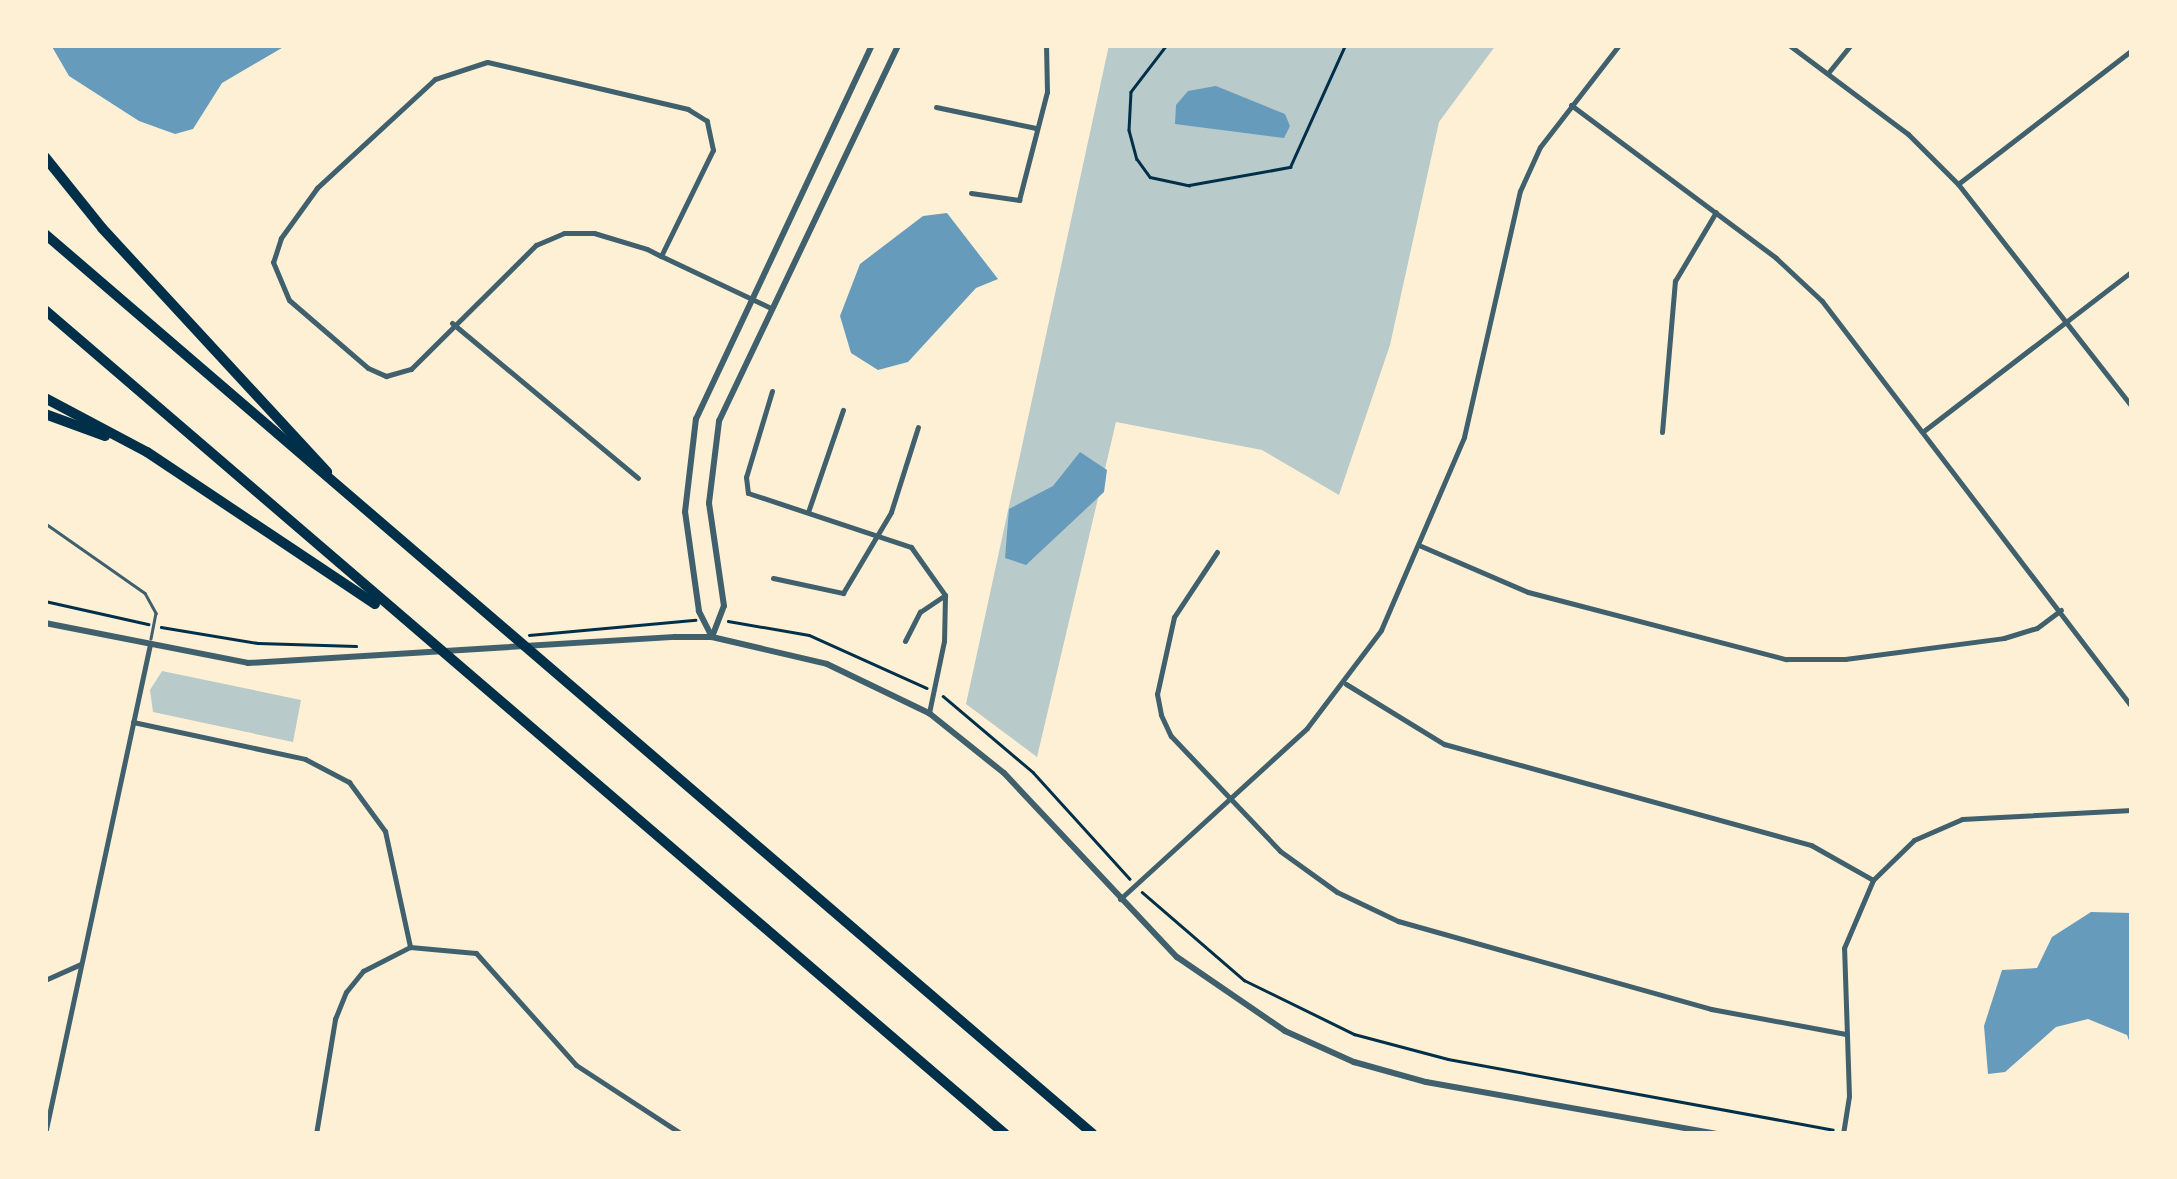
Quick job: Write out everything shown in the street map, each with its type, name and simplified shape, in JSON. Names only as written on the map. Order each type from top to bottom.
[{"type":"highway","points":[[45,157],[102,228],[361,509]]},
{"type":"highway","points":[[45,234],[1093,1134]]},
{"type":"highway","points":[[45,310],[410,628],[1005,1134]]},
{"type":"highway","points":[[45,398],[146,452],[410,628]]},
{"type":"highway","points":[[45,414],[146,452]]},
{"type":"street","points":[[712,637],[704,620],[685,512],[686,465],[703,400],[872,45]]},
{"type":"street","points":[[712,637],[724,606],[709,503],[711,460],[738,374],[898,45]]},
{"type":"street","points":[[971,193],[1019,200],[1051,59],[1046,45]]},
{"type":"street","points":[[1120,899],[1229,800],[1346,684],[1422,546],[1464,437],[1520,191],[1571,105],[1619,45]]},
{"type":"street","points":[[1789,45],[1908,134],[1958,184],[2132,407]]},
{"type":"street","points":[[1828,73],[1850,45]]},
{"type":"street","points":[[1958,184],[2132,50]]},
{"type":"street","points":[[661,256],[713,150],[711,128],[702,116],[510,64],[455,68],[426,86],[308,196],[273,262],[289,300],[380,375],[412,369],[452,323],[536,245],[554,236],[594,232],[661,256],[771,308]]},
{"type":"street","points":[[1571,105],[1716,212],[1822,302],[1925,430],[2132,707]]},
{"type":"street","points":[[936,107],[1036,128]]},
{"type":"street","points":[[1662,432],[1675,282],[1716,212]]},
{"type":"street","points":[[1925,430],[2132,271]]},
{"type":"street","points":[[452,323],[638,478]]},
{"type":"street","points":[[772,391],[746,484],[748,493],[880,533],[910,547],[945,595],[929,712]]},
{"type":"street","points":[[808,512],[842,410]]},
{"type":"street","points":[[773,578],[843,593],[880,533],[918,427]]},
{"type":"street","points":[[1422,546],[1528,592],[1786,659],[1845,659],[2004,638],[2037,628],[2062,609]]},
{"type":"street","points":[[1218,552],[1174,617],[1158,694],[1171,736],[1229,800],[1294,862],[1336,892],[1398,921],[1711,1009],[1846,1034]]},
{"type":"street","points":[[905,640],[920,612],[945,595]]},
{"type":"street","points":[[45,623],[248,663],[328,662],[625,639],[712,637],[827,664],[929,712],[1004,773],[1120,899],[1229,998],[1354,1062],[1426,1082],[1718,1134]]},
{"type":"street","points":[[45,1134],[150,646]]},
{"type":"street","points":[[1346,684],[1444,744],[1811,845],[1872,880]]},
{"type":"street","points":[[133,722],[305,759],[348,782],[384,831],[410,946]]},
{"type":"street","points":[[1843,1133],[1844,948],[1872,880],[1914,840],[1962,818],[2132,810]]},
{"type":"street","points":[[316,1134],[334,1019],[346,992],[363,971],[410,946],[476,952],[576,1065],[682,1134]]},
{"type":"street","points":[[45,980],[81,964]]},
{"type":"lane","points":[[45,524],[145,593],[156,614],[150,646]]},
{"type":"path","points":[[1167,45],[1132,92],[1129,130],[1136,160],[1150,177],[1189,185],[1290,167],[1345,45]]},
{"type":"path","points":[[45,602],[154,626],[322,646],[359,646]]},
{"type":"path","points":[[515,636],[704,620]]},
{"type":"path","points":[[718,621],[809,635],[934,691],[1033,772],[1135,885],[1244,980],[1354,1034],[1448,1059],[1843,1133]]},
{"type":"shaded area","points":[[1109,45],[1496,45],[1439,122],[1390,345],[1339,495],[1262,450],[1116,422],[1037,757],[966,704]]},
{"type":"shaded area","points":[[162,671],[301,700],[293,742],[153,712],[150,690]]},
{"type":"water","points":[[51,45],[287,45],[222,83],[193,129],[175,134],[139,121],[69,76]]},
{"type":"water","points":[[1216,86],[1285,114],[1290,126],[1284,138],[1175,124],[1176,105],[1188,91]]},
{"type":"water","points":[[947,213],[998,279],[976,288],[908,362],[878,370],[851,353],[840,316],[860,264],[923,216]]},
{"type":"water","points":[[1080,452],[1107,470],[1104,492],[1026,565],[1005,558],[1009,509],[1053,486]]},
{"type":"water","points":[[2091,912],[2132,913],[2132,1049],[2127,1035],[2088,1019],[2056,1027],[2005,1072],[1988,1074],[1984,1026],[2002,970],[2037,968],[2052,937]]}]
